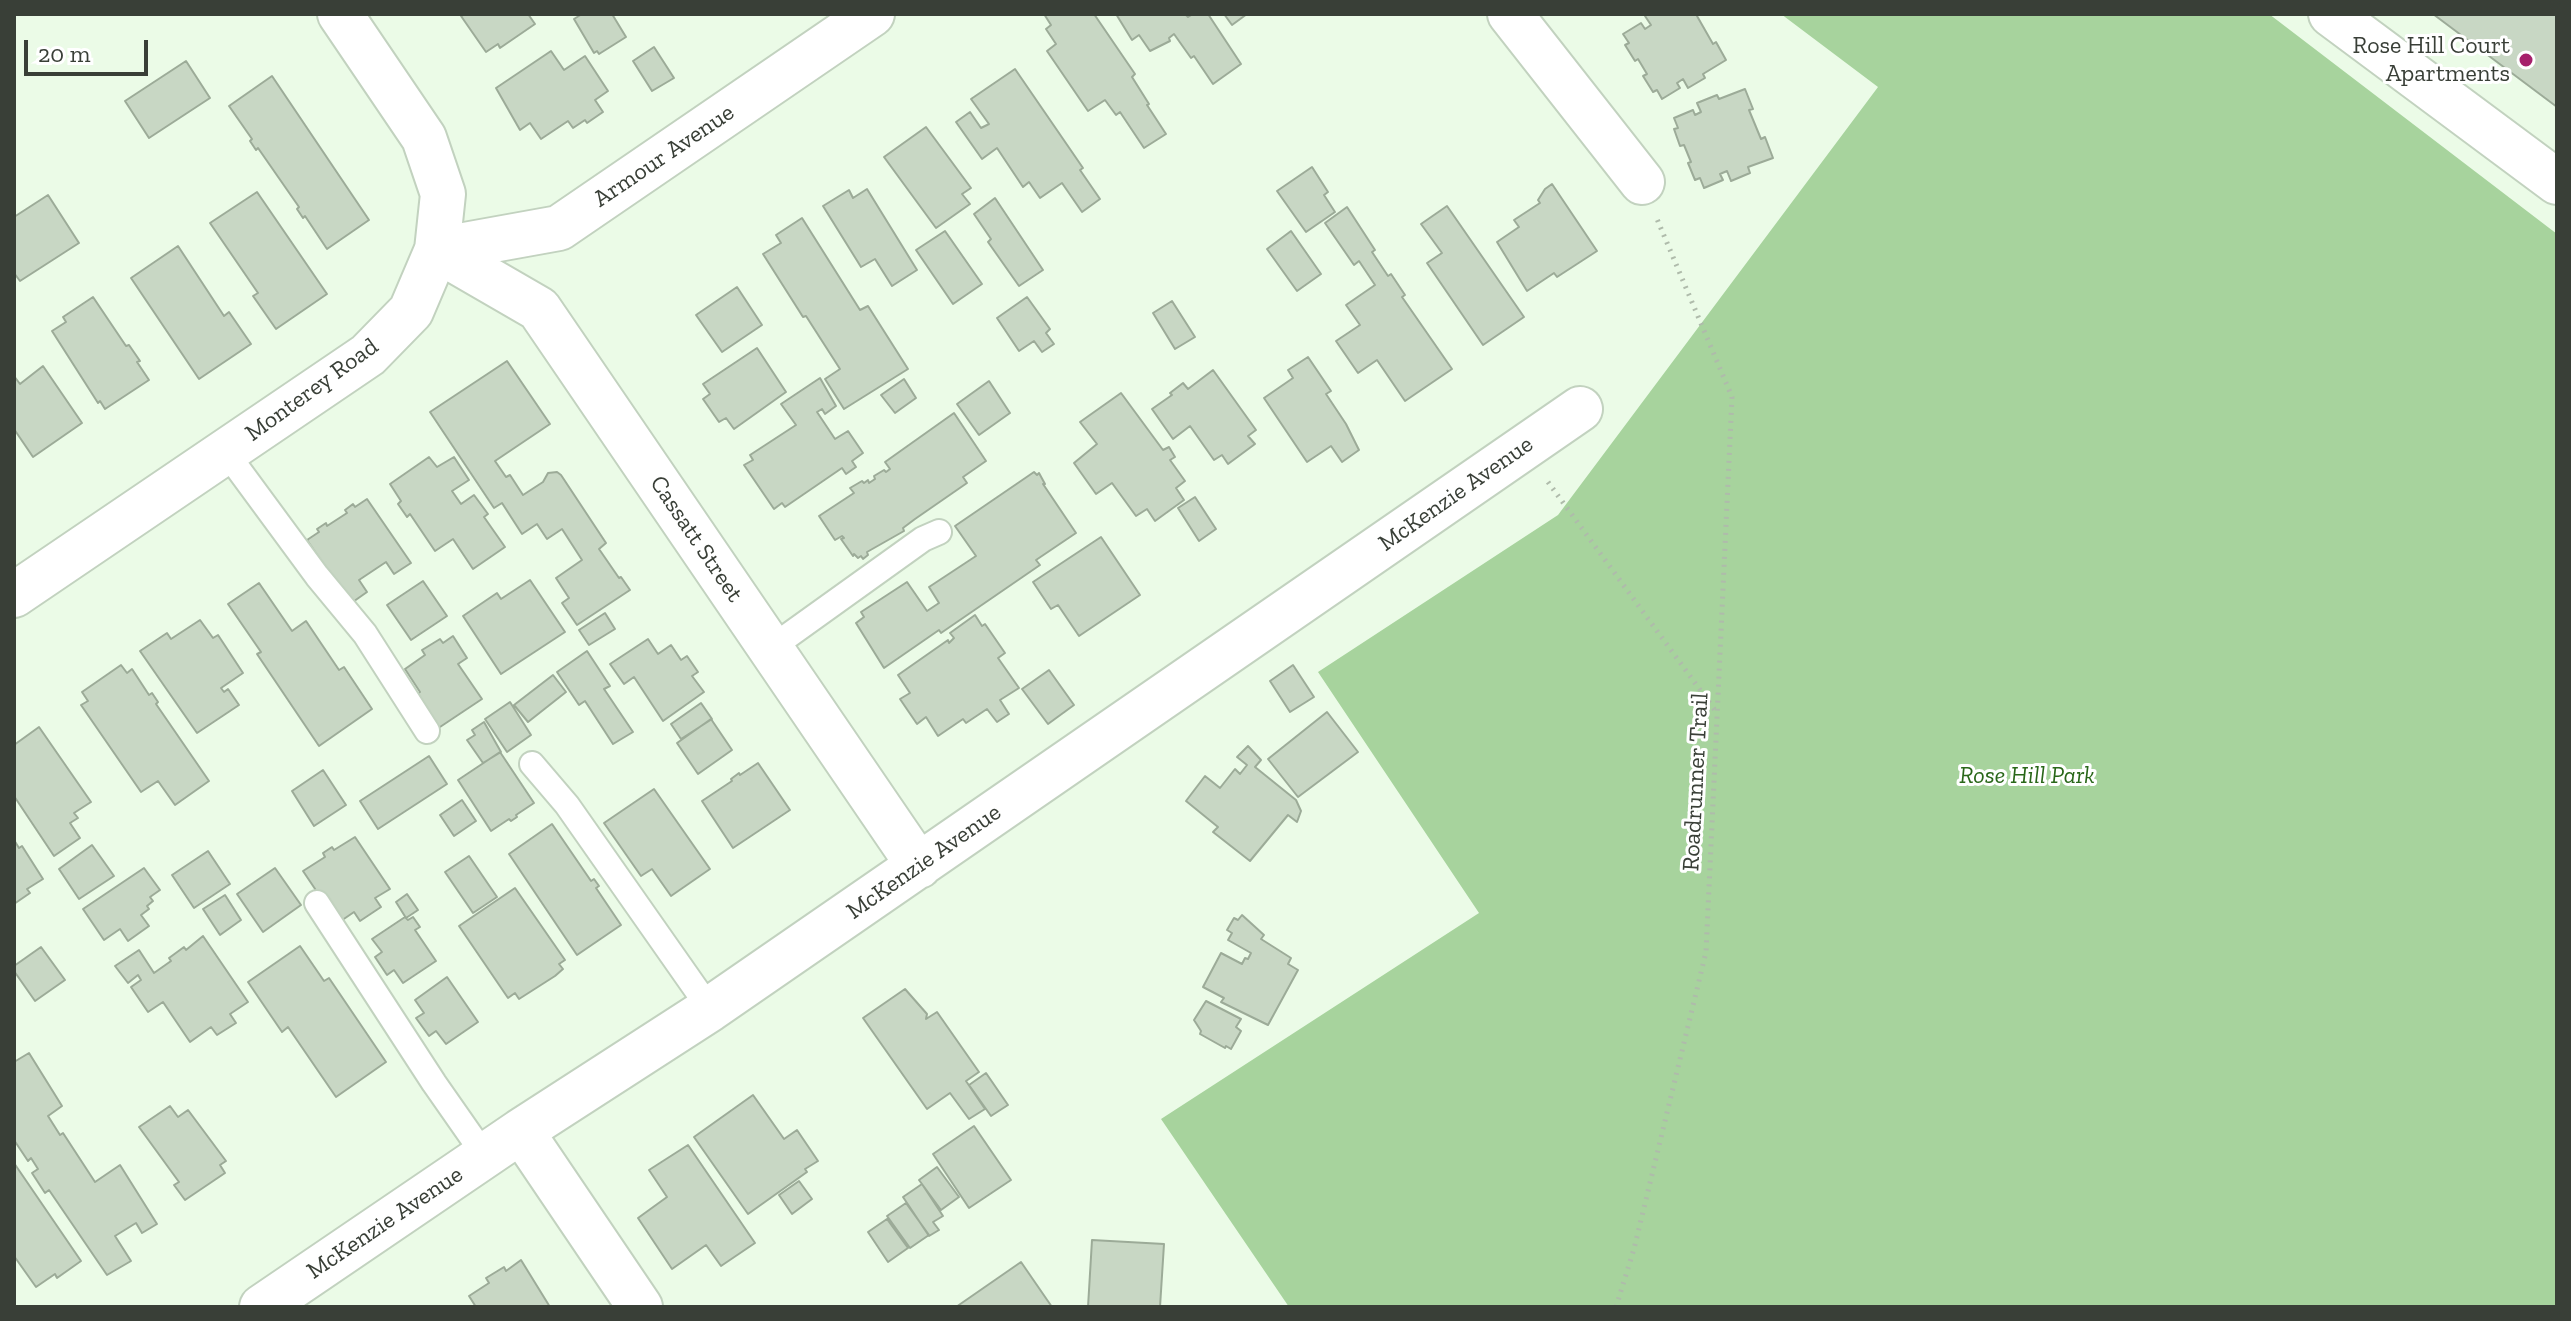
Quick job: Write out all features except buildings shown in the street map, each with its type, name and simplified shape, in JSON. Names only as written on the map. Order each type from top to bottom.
[{"type":"street","name":"Monterey Road","points":[[14,595],[368,355],[411,311],[437,250],[443,194],[424,138],[340,14]]},
{"type":"street","name":"Armour Avenue","points":[[437,250],[559,228],[872,14]]},
{"type":"street","points":[[1510,14],[1642,182]]},
{"type":"street","points":[[2331,14],[2557,182]]},
{"type":"street","name":"Cassatt Street","points":[[437,250],[539,309],[919,866]]},
{"type":"street","name":"McKenzie Avenue","points":[[262,1307],[521,1131],[710,1009],[1580,409]]},
{"type":"street","points":[[521,1131],[640,1307]]},
{"type":"lane","points":[[225,451],[317,576],[365,634],[427,731]]},
{"type":"lane","points":[[771,648],[923,539],[939,532]]},
{"type":"lane","points":[[532,764],[567,805],[710,1009]]},
{"type":"lane","points":[[317,903],[485,1156]]},
{"type":"path","name":"Roadrunner Trail","points":[[1616,1307],[1634,1249],[1706,952],[1732,397],[1674,260]]},
{"type":"path","points":[[1522,448],[1718,714]]},
{"type":"green space","name":"Rose Hill Park","points":[[1781,14],[2269,14],[2557,234],[2557,1307],[1289,1307],[1161,1119],[1479,913],[1318,672],[1558,515],[1878,87]]},
{"type":"place","name":"Rose Hill Court Apartments","points":[[2526,60]]}]
